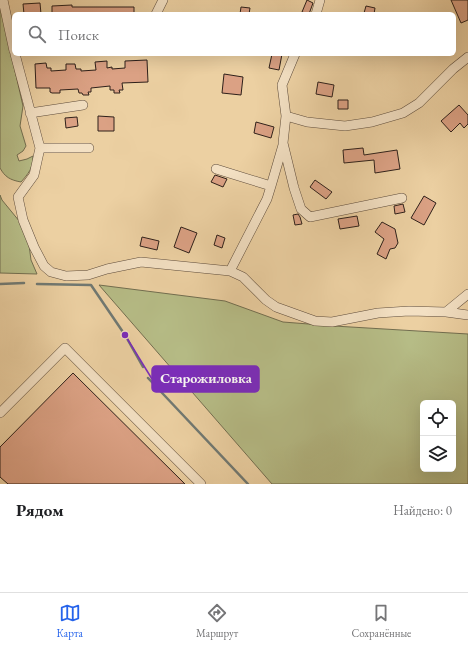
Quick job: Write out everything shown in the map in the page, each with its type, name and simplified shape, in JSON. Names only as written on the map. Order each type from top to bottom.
[{"type":"street","points":[[3,0],[12,41]]},
{"type":"street","points":[[157,12],[163,0]]},
{"type":"street","points":[[317,12],[320,0]]},
{"type":"street","points":[[16,56],[40,148],[34,175],[18,197],[23,220],[34,247],[44,266],[51,272],[66,276],[88,275],[107,269],[141,262],[230,271],[243,277],[266,300],[276,307],[315,321],[332,322],[378,313],[408,310],[468,315]]},
{"type":"street","points":[[230,271],[267,199],[275,177],[284,143],[286,116],[282,85],[294,56]]},
{"type":"street","points":[[286,116],[307,122],[344,126],[372,122],[403,113],[418,103],[452,69],[468,57]]},
{"type":"street","points":[[31,117],[83,106]]},
{"type":"street","points":[[284,143],[294,188],[301,209],[310,218],[402,198]]},
{"type":"street","points":[[40,148],[89,148]]},
{"type":"street","points":[[216,169],[271,186]]},
{"type":"street","points":[[446,312],[468,294]]},
{"type":"street","points":[[0,413],[65,348],[200,484]]},
{"type":"green space","points":[[0,5],[23,106],[20,126],[26,146],[23,151],[17,155],[19,161],[33,156],[31,167],[21,182],[8,178],[0,168]]},
{"type":"green space","points":[[0,195],[2,200],[20,222],[29,245],[31,260],[37,274],[0,273]]},
{"type":"green space","points":[[99,285],[225,301],[283,322],[468,334],[468,484],[272,484]]},
{"type":"building","points":[[307,0],[313,3],[310,12],[302,12]]},
{"type":"building","points":[[451,0],[468,0],[468,20],[461,23]]},
{"type":"building","points":[[40,3],[41,12],[24,12],[23,4]]},
{"type":"building","points":[[72,5],[72,7],[134,7],[134,12],[52,12],[52,6]]},
{"type":"building","points":[[366,6],[375,8],[374,12],[364,12]]},
{"type":"building","points":[[241,7],[250,8],[249,12],[240,12]]},
{"type":"building","points":[[272,56],[282,56],[279,70],[269,68]]},
{"type":"building","points":[[147,60],[148,82],[122,83],[123,90],[119,90],[120,93],[114,93],[114,90],[110,90],[110,86],[91,88],[91,92],[88,92],[89,95],[79,93],[78,89],[60,90],[60,93],[52,93],[50,92],[50,88],[36,88],[35,64],[46,63],[47,68],[51,68],[51,71],[66,70],[66,64],[75,64],[76,69],[81,69],[81,71],[96,70],[95,62],[107,61],[107,68],[112,67],[112,69],[125,68],[125,61]]},
{"type":"building","points":[[224,74],[243,77],[241,95],[222,93]]},
{"type":"building","points":[[318,82],[334,85],[332,97],[316,94]]},
{"type":"building","points":[[338,100],[348,100],[348,109],[338,109]]},
{"type":"building","points":[[459,105],[468,115],[468,124],[464,128],[460,123],[451,132],[441,121]]},
{"type":"building","points":[[98,116],[114,117],[114,131],[98,131]]},
{"type":"building","points":[[77,117],[78,126],[66,128],[65,118]]},
{"type":"building","points":[[256,122],[274,127],[271,138],[254,133]]},
{"type":"building","points":[[363,148],[364,155],[397,150],[400,169],[375,173],[374,160],[344,163],[343,150]]},
{"type":"building","points":[[215,175],[227,179],[223,187],[211,182]]},
{"type":"building","points":[[315,180],[332,192],[326,199],[310,187]]},
{"type":"building","points":[[424,196],[436,203],[424,225],[411,218]]},
{"type":"building","points":[[403,204],[405,212],[395,214],[394,206]]},
{"type":"building","points":[[298,214],[302,224],[295,225],[293,215]]},
{"type":"building","points":[[357,216],[359,226],[340,229],[338,219]]},
{"type":"building","points":[[382,222],[395,229],[398,243],[395,248],[390,249],[386,259],[377,254],[384,239],[375,232]]},
{"type":"building","points":[[181,227],[197,233],[189,253],[174,247]]},
{"type":"building","points":[[217,235],[225,238],[222,248],[214,245]]},
{"type":"building","points":[[142,237],[159,241],[157,250],[140,246]]},
{"type":"building","points":[[73,373],[185,484],[8,484],[0,477],[0,447]]},
{"type":"waterway","points":[[0,284],[24,283]]},
{"type":"waterway","points":[[37,284],[91,285],[125,335],[143,367]]},
{"type":"waterway","points":[[148,378],[248,484]]},
{"type":"place","name":"Старожиловка","points":[[125,335]]}]
